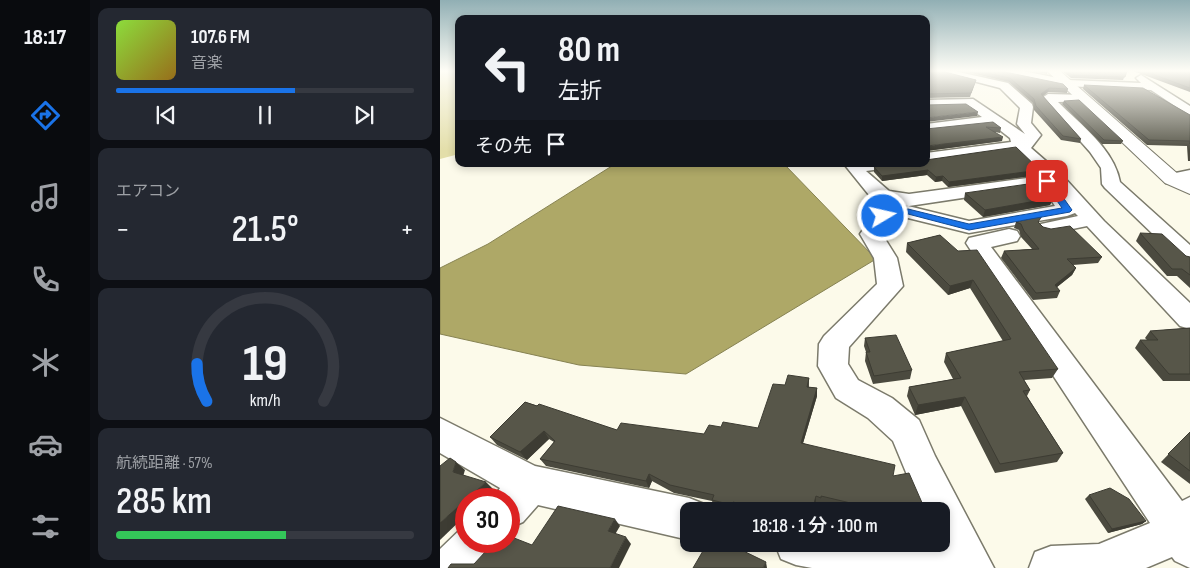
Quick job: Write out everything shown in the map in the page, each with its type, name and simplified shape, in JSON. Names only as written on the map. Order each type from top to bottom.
[{"type":"street","points":[[975,98],[980,100],[1024,142]]},
{"type":"street","points":[[930,157],[1024,142],[1034,135],[1024,124],[1027,107],[1018,98]]},
{"type":"street","points":[[1190,188],[1172,179],[1082,98],[1048,98],[1096,149],[1109,168],[1111,184],[1190,257]]},
{"type":"street","points":[[1169,98],[1190,112]]},
{"type":"street","points":[[930,104],[969,102],[1018,136],[1052,180],[1190,319]]},
{"type":"street","points":[[930,128],[995,120]]},
{"type":"street","points":[[855,167],[876,193],[890,200],[909,200],[1052,180]]},
{"type":"street","points":[[1172,179],[1190,175]]},
{"type":"street","points":[[972,568],[922,469],[906,431],[880,408],[847,389],[833,366],[834,344],[890,286],[890,269],[882,250],[872,234],[883,216],[908,212],[969,227],[1067,210],[1052,180]]},
{"type":"street","points":[[1051,568],[1099,566],[1187,532],[977,243],[1092,220]]},
{"type":"street","points":[[440,434],[510,488]]},
{"type":"street","points":[[520,496],[680,518]]},
{"type":"street","points":[[848,552],[952,568]]},
{"type":"street","points":[[453,568],[467,553]]},
{"type":"shaded area","points":[[440,98],[455,98],[455,155],[440,159]]},
{"type":"shaded area","points":[[610,167],[787,167],[876,259],[686,374],[579,365],[440,334],[440,268],[488,244]]},
{"type":"building","points":[[1032,98],[1044,98],[1081,139],[1063,136],[1036,106]]},
{"type":"building","points":[[1099,98],[1160,98],[1190,115],[1190,141],[1149,140]]},
{"type":"building","points":[[1079,100],[1123,141],[1104,140],[1064,101]]},
{"type":"building","points":[[966,104],[978,112],[930,118],[930,105]]},
{"type":"building","points":[[993,122],[1001,128],[986,127],[1003,137],[930,146],[930,129]]},
{"type":"building","points":[[1016,147],[1040,170],[949,182],[943,176],[936,177],[928,170],[882,176],[874,167],[930,167],[930,159]]},
{"type":"building","points":[[1042,182],[1053,198],[985,210],[965,193]]},
{"type":"building","points":[[1042,216],[1038,222],[1043,227],[1051,229],[1070,226],[1102,257],[1067,259],[1076,268],[1055,285],[1060,291],[1036,293],[1004,251],[1039,249],[1024,231],[1021,224],[1016,222]]},
{"type":"building","points":[[1140,233],[1162,234],[1186,256],[1190,257],[1190,275],[1182,269],[1172,269]]},
{"type":"building","points":[[940,235],[958,251],[977,250],[1058,369],[1019,372],[1030,390],[1023,391],[1063,453],[1000,464],[965,397],[918,405],[909,387],[961,378],[946,353],[1011,339],[973,280],[950,286],[907,243]]},
{"type":"building","points":[[1190,328],[1190,374],[1169,374],[1140,340],[1158,340],[1150,331]]},
{"type":"building","points":[[896,335],[912,370],[874,376],[866,352],[870,352],[865,338]]},
{"type":"building","points":[[788,375],[809,378],[807,387],[817,388],[801,443],[895,465],[893,476],[909,473],[922,502],[846,502],[816,496],[814,502],[720,502],[712,500],[714,495],[670,485],[649,474],[646,481],[540,459],[555,441],[544,431],[520,452],[490,437],[525,402],[537,406],[539,404],[617,430],[621,423],[704,434],[709,425],[721,427],[723,422],[758,428],[773,384],[785,385]]},
{"type":"building","points":[[1190,432],[1190,471],[1168,454]]},
{"type":"building","points":[[450,458],[456,462],[453,472],[486,482],[479,488],[455,488],[455,510],[440,523],[440,466]]},
{"type":"building","points":[[1110,488],[1129,499],[1146,521],[1112,529],[1089,495]]},
{"type":"building","points":[[558,506],[615,519],[608,531],[626,537],[610,568],[448,568],[451,564],[474,564],[484,553],[520,553],[520,540],[532,545]]},
{"type":"building","points":[[702,552],[745,552],[766,562],[763,568],[693,568]]},
{"type":"route","points":[[883,216],[908,212],[969,227],[1067,210],[1047,181]]}]
